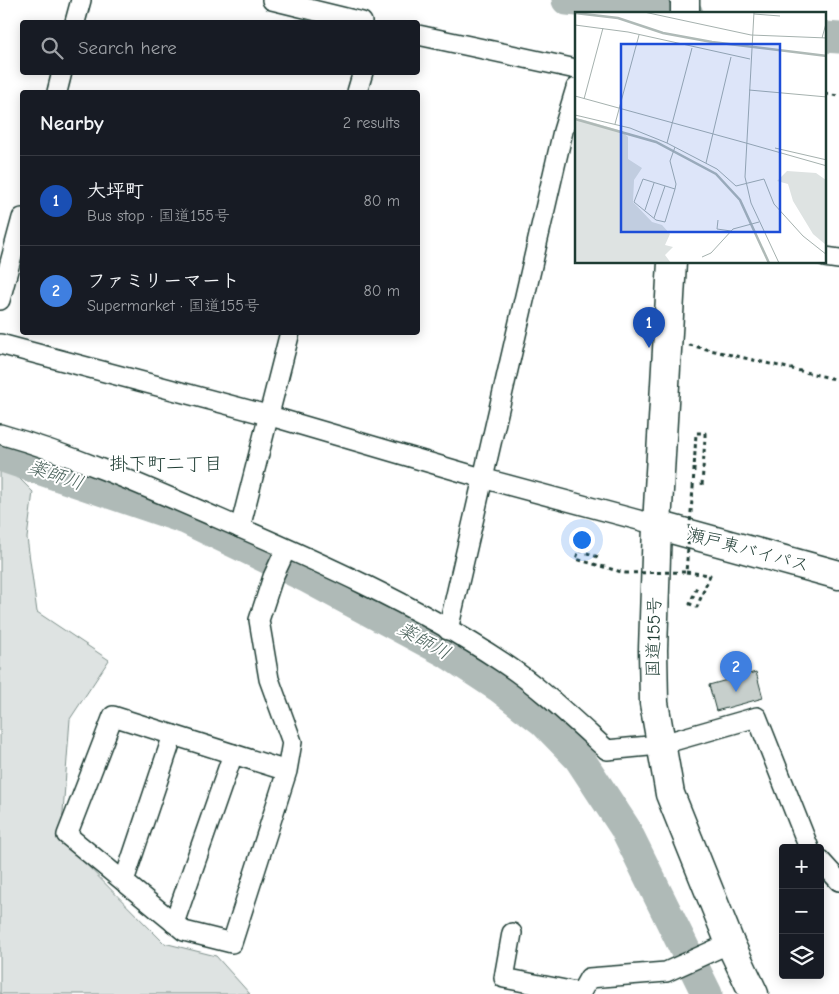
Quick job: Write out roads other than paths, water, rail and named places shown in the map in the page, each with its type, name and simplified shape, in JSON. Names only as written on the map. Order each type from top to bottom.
[{"type":"highway","name":"国道155号","points":[[672,264],[658,517],[653,650],[654,704],[659,745],[670,794],[730,943],[754,994]]},
{"type":"highway","name":"瀬戸東バイパス","points":[[658,517],[839,556]]},
{"type":"highway","name":"瀬戸東バイパス","points":[[658,517],[839,576]]},
{"type":"street","points":[[76,20],[81,0]]},
{"type":"street","points":[[272,0],[354,20]]},
{"type":"street","points":[[420,35],[575,69]]},
{"type":"street","points":[[58,90],[61,75]]},
{"type":"street","points":[[358,90],[362,75]]},
{"type":"street","points":[[448,630],[563,131],[575,91]]},
{"type":"street","points":[[0,300],[20,225]]},
{"type":"street","points":[[826,257],[839,259]]},
{"type":"street","points":[[240,528],[267,414],[289,335]]},
{"type":"street","points":[[0,344],[267,414],[482,478],[658,517]]},
{"type":"street","points":[[0,434],[48,448],[240,528],[350,579],[448,630],[503,663],[567,713],[607,750],[659,745],[757,717],[807,844]]},
{"type":"street","points":[[286,549],[273,577],[259,620],[269,679],[292,742],[287,771],[232,943],[184,931],[68,834],[113,716],[287,771]]},
{"type":"street","points":[[124,881],[173,735]]},
{"type":"street","points":[[174,923],[233,754]]},
{"type":"street","points":[[824,864],[839,881]]},
{"type":"street","points":[[512,933],[504,978],[581,993],[589,978],[666,972],[730,943]]},
{"type":"waterway","points":[[567,0],[669,9],[680,12]]},
{"type":"waterway","points":[[826,37],[839,38]]},
{"type":"waterway","name":"薬師川","points":[[0,456],[186,519],[308,578],[446,652],[499,687],[543,721],[579,758],[625,828],[707,994]]},
{"type":"place","name":"大坪町","points":[[649,348]]},
{"type":"place","name":"ファミリーマート","points":[[736,692]]},
{"type":"district","name":"掛下町二丁目","points":[[166,464]]}]
